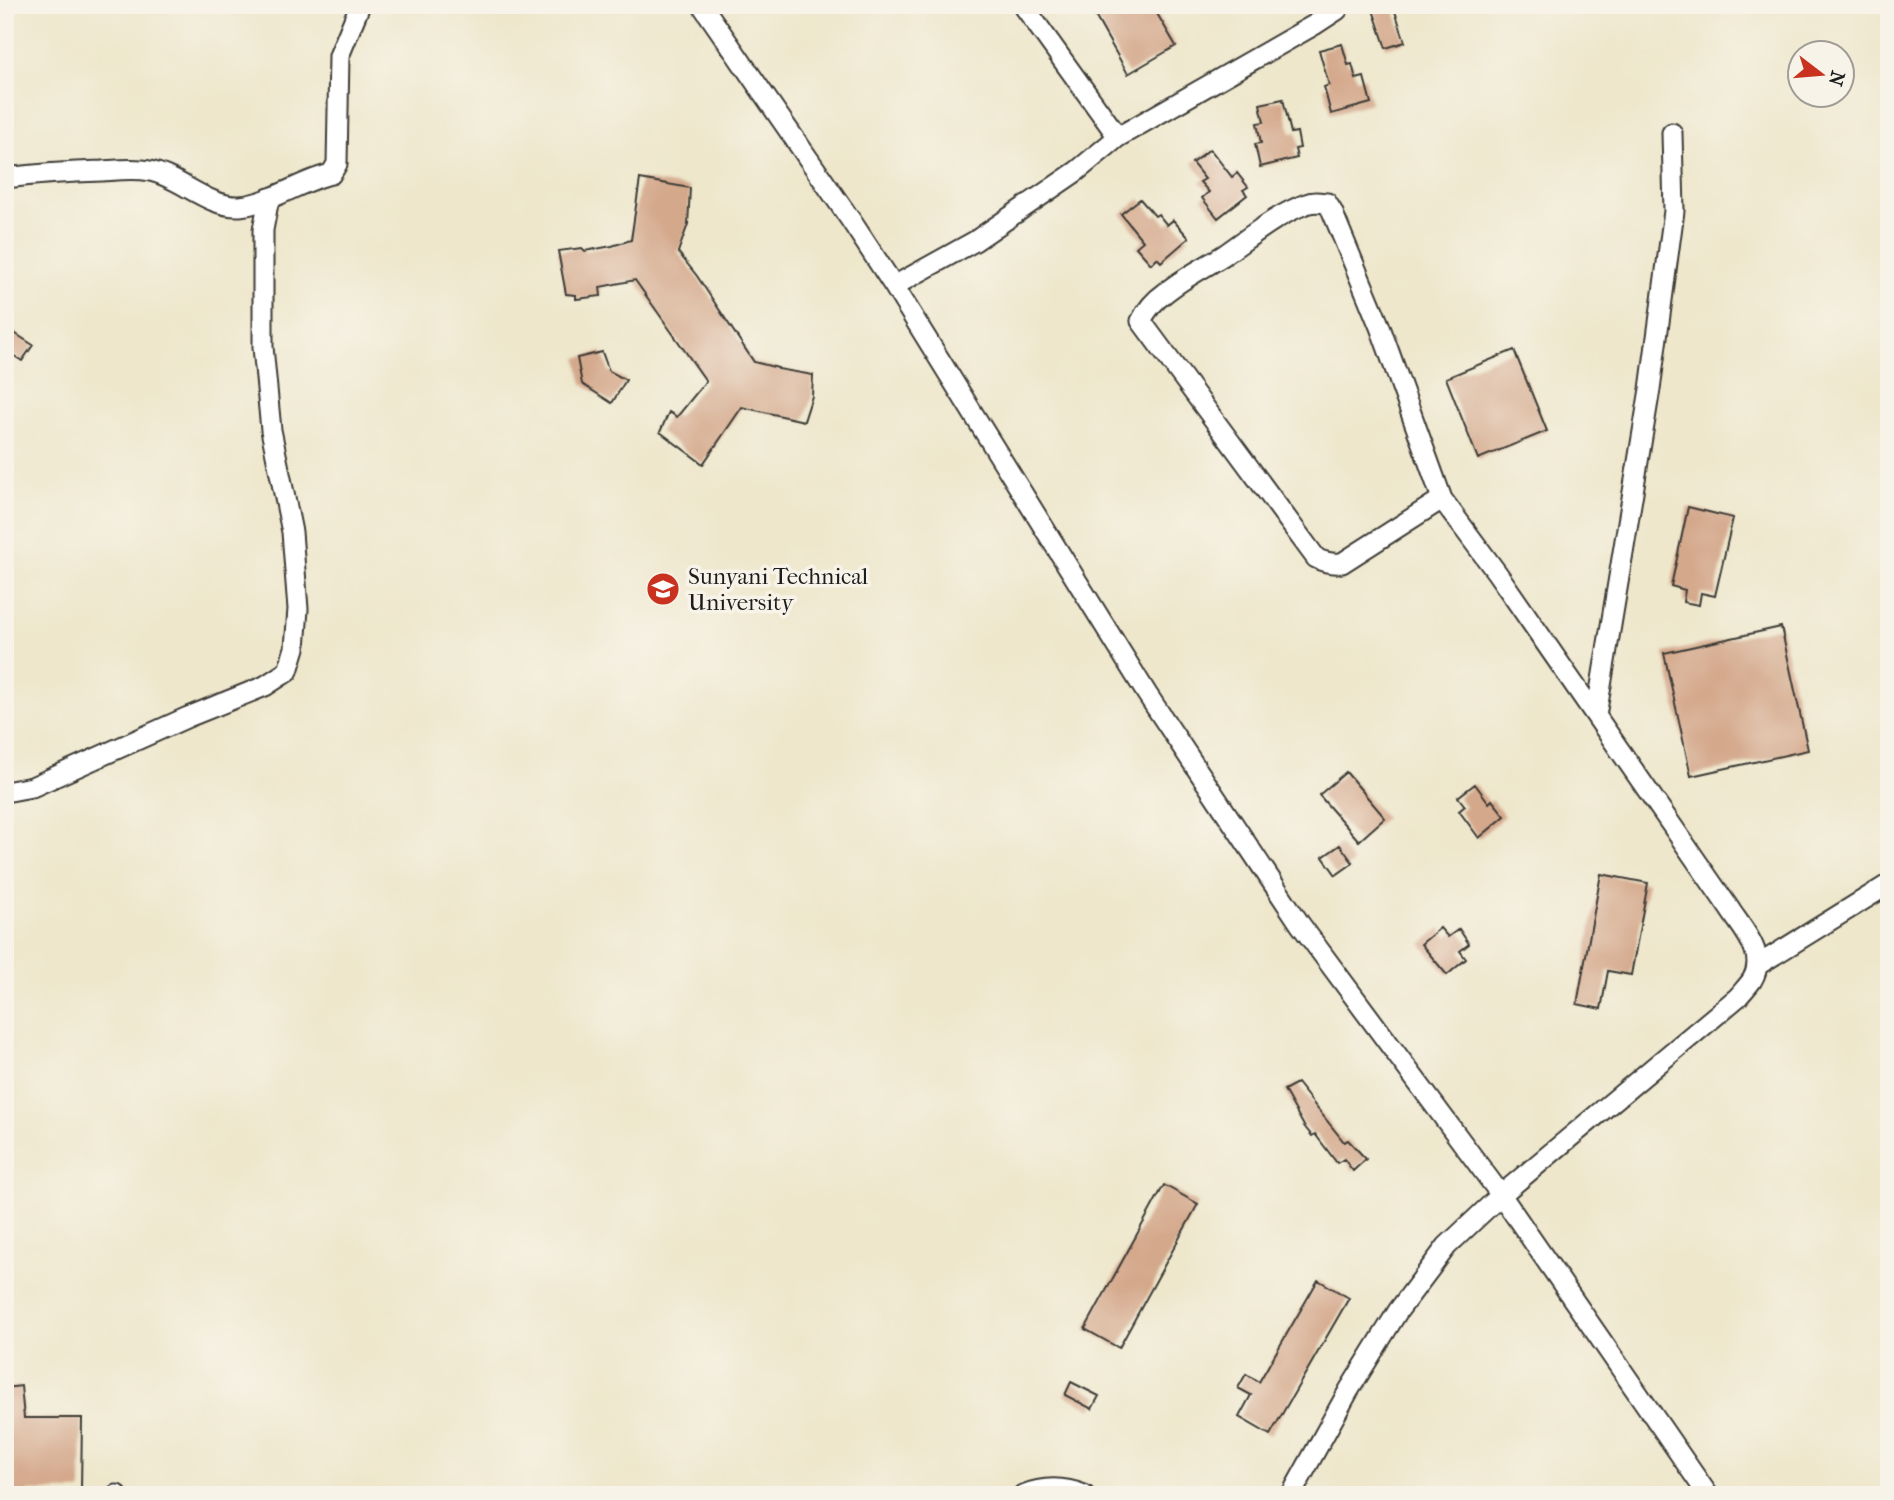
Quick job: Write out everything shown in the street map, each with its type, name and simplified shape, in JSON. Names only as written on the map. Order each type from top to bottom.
[{"type":"street","points":[[5,178],[50,173],[148,171],[172,179],[205,196],[238,206],[269,198],[331,174],[337,164],[339,56],[360,5]]},
{"type":"street","points":[[702,5],[894,286],[1147,694],[1300,924],[1501,1195],[1708,1495]]},
{"type":"street","points":[[1023,5],[1118,137]]},
{"type":"street","points":[[894,286],[975,241],[1076,171],[1118,137],[1314,25],[1337,10],[1340,5]]},
{"type":"street","points":[[1596,716],[1650,389],[1674,211],[1672,133]]},
{"type":"street","points":[[5,792],[32,787],[265,687],[288,671],[295,648],[298,610],[292,532],[271,430],[263,347],[263,230],[269,198]]},
{"type":"street","points":[[1292,1495],[1349,1390],[1398,1311],[1447,1246],[1501,1195],[1738,997],[1752,979],[1758,965],[1755,949],[1736,918],[1497,573],[1441,499],[1380,327],[1327,203],[1315,201],[1305,204],[1268,224],[1173,287],[1145,312],[1141,321],[1316,558],[1325,563],[1342,563],[1441,499]]},
{"type":"street","points":[[1758,965],[1889,884]]},
{"type":"street","points":[[1023,1495],[1043,1489],[1075,1491],[1084,1495]]},
{"type":"building","points":[[1109,5],[1152,5],[1176,46],[1128,74],[1094,14]]},
{"type":"building","points":[[1393,5],[1405,42],[1386,48],[1373,10]]},
{"type":"building","points":[[1342,44],[1348,65],[1352,64],[1356,79],[1364,77],[1371,103],[1331,114],[1324,87],[1329,85],[1319,50]]},
{"type":"building","points":[[1283,99],[1291,133],[1297,132],[1300,148],[1295,149],[1297,158],[1260,167],[1255,144],[1261,143],[1257,123],[1264,122],[1260,104]]},
{"type":"building","points":[[1210,149],[1232,177],[1237,173],[1248,187],[1243,190],[1247,195],[1218,218],[1202,198],[1209,192],[1200,182],[1205,179],[1192,163]]},
{"type":"building","points":[[640,179],[690,188],[688,224],[678,252],[754,362],[813,375],[812,396],[804,421],[742,407],[703,464],[660,432],[669,412],[677,417],[706,381],[635,280],[600,287],[601,296],[576,299],[576,295],[566,294],[558,251],[582,248],[585,251],[631,240]]},
{"type":"building","points":[[1140,199],[1167,225],[1173,220],[1189,238],[1161,262],[1157,258],[1151,264],[1136,247],[1143,241],[1121,214]]},
{"type":"building","points":[[5,327],[33,345],[22,361],[5,350]]},
{"type":"building","points":[[1514,350],[1547,431],[1478,459],[1446,378]]},
{"type":"building","points":[[602,352],[609,371],[626,380],[612,403],[582,384],[577,358]]},
{"type":"building","points":[[1688,507],[1733,518],[1715,596],[1701,593],[1699,605],[1683,602],[1685,590],[1671,586]]},
{"type":"building","points":[[1781,627],[1808,750],[1691,776],[1664,653]]},
{"type":"building","points":[[1346,772],[1385,818],[1359,841],[1319,795]]},
{"type":"building","points":[[1475,784],[1489,803],[1492,800],[1505,816],[1479,838],[1459,811],[1465,806],[1458,797]]},
{"type":"building","points":[[1340,845],[1353,863],[1336,875],[1323,857]]},
{"type":"building","points":[[1601,874],[1648,883],[1631,975],[1608,971],[1601,1009],[1577,1004]]},
{"type":"building","points":[[1440,928],[1448,937],[1459,929],[1469,944],[1460,951],[1466,959],[1447,975],[1421,944]]},
{"type":"building","points":[[1297,1083],[1344,1142],[1348,1140],[1366,1159],[1353,1171],[1344,1159],[1337,1163],[1315,1134],[1312,1136],[1304,1126],[1284,1090]]},
{"type":"building","points":[[1164,1185],[1198,1204],[1119,1348],[1085,1329]]},
{"type":"building","points":[[1318,1280],[1349,1298],[1270,1435],[1239,1417],[1251,1395],[1238,1388],[1246,1374],[1259,1382]]},
{"type":"building","points":[[1071,1382],[1099,1396],[1092,1409],[1065,1395]]},
{"type":"building","points":[[21,1386],[24,1418],[82,1418],[81,1491],[29,1491],[29,1495],[10,1495],[5,1446],[5,1388]]},
{"type":"place","name":"Sunyani Technical University","points":[[663,589]]}]
